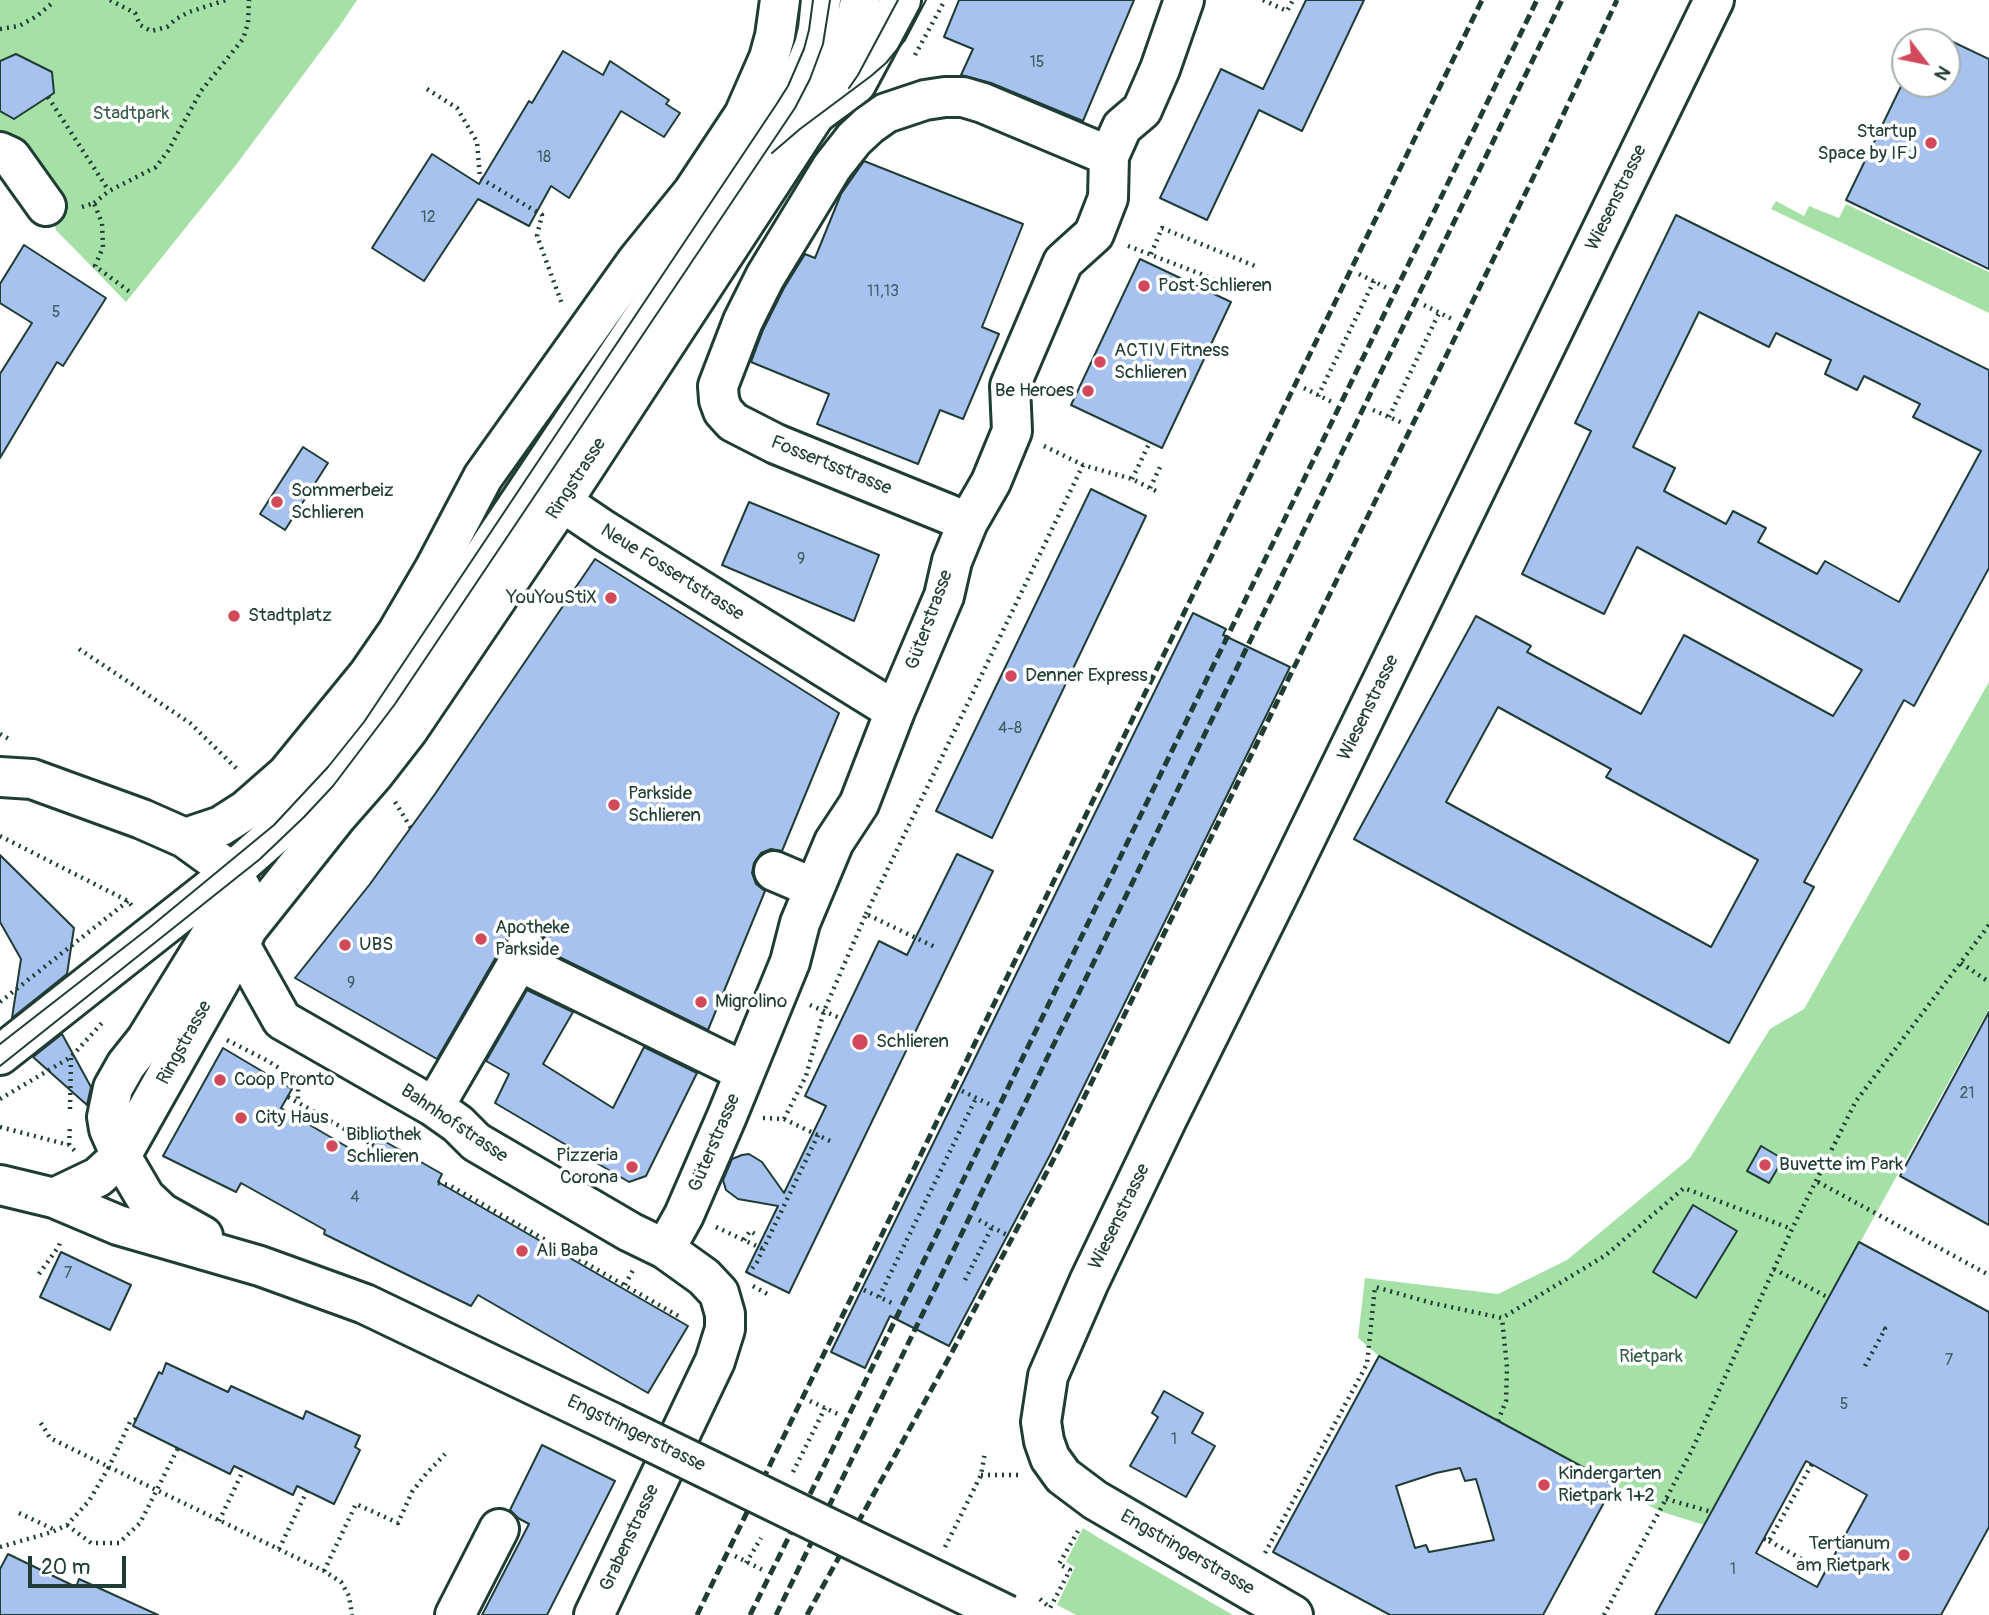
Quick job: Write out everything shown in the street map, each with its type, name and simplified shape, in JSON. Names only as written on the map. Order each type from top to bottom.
[{"type":"street","points":[[185,838],[221,826],[246,810],[287,774],[368,675],[397,633],[435,568],[483,477],[637,261],[693,192],[744,115],[769,58],[779,17],[780,0]]},
{"type":"street","points":[[0,1055],[232,872],[293,818],[339,766],[551,488],[799,83],[814,46],[821,0]]},
{"type":"street","name":"Ringstrasse","points":[[121,1156],[243,937],[408,730],[551,488],[814,116],[844,57],[860,0]]},
{"type":"street","points":[[856,84],[901,0]]},
{"type":"street","points":[[741,175],[883,61],[897,45],[923,0]]},
{"type":"street","name":"Güterstrasse","points":[[665,1249],[684,1215],[745,1072],[790,962],[800,923],[834,842],[859,804],[943,596],[952,561],[968,522],[991,482],[1012,431],[1010,386],[1062,262],[1094,234],[1108,198],[1109,156],[1122,127],[1142,110],[1160,69],[1184,0]]},
{"type":"street","name":"Wiesenstrasse","points":[[1041,1422],[1048,1376],[1089,1282],[1714,0]]},
{"type":"street","name":"Fossertsstrasse","points":[[968,522],[751,432],[733,422],[723,411],[718,386],[753,297],[784,244],[843,153],[861,132],[886,113],[925,100],[962,97],[995,107],[1109,156]]},
{"type":"street","points":[[0,152],[11,156],[46,206]]},
{"type":"street","points":[[549,384],[546,407],[529,449],[551,488]]},
{"type":"street","name":"Neue Fossertstrasse","points":[[551,488],[605,531],[895,711]]},
{"type":"street","points":[[339,766],[368,675]]},
{"type":"street","points":[[0,758],[16,778],[142,818],[185,838],[232,872],[246,904],[243,937]]},
{"type":"street","points":[[774,871],[814,888]]},
{"type":"street","name":"Engstringerstrasse","points":[[232,872],[229,896],[217,925],[146,1040],[126,1065],[113,1088],[107,1116],[109,1129],[121,1156],[145,1197],[162,1213],[260,1266]]},
{"type":"street","name":"Bahnhofstrasse","points":[[243,937],[282,1020],[434,1107],[458,1124],[476,1142],[630,1232],[665,1249]]},
{"type":"street","points":[[434,1107],[522,955],[745,1072]]},
{"type":"street","points":[[54,1198],[98,1177],[121,1156]]},
{"type":"street","name":"Engstringerstrasse","points":[[0,1185],[54,1198],[118,1225],[260,1266],[365,1304],[1007,1615]]},
{"type":"street","name":"Grabenstrasse","points":[[593,1615],[715,1361],[725,1329],[725,1314],[719,1293],[704,1277],[665,1249]]},
{"type":"street","name":"Engstringerstrasse","points":[[1041,1422],[1044,1441],[1051,1458],[1063,1476],[1081,1490],[1293,1615]]},
{"type":"street","points":[[455,1615],[499,1529]]},
{"type":"path","points":[[0,29],[19,26],[37,16],[52,0]]},
{"type":"path","points":[[110,0],[135,13],[140,25],[151,30],[167,27],[189,12],[226,0]]},
{"type":"path","points":[[46,206],[77,209],[94,203],[108,191],[156,167],[201,91],[243,39],[248,23],[249,0]]},
{"type":"path","points":[[1263,0],[1287,11],[1293,0]]},
{"type":"path","points":[[427,89],[457,108],[477,142],[480,178],[542,215],[537,236],[562,306],[570,311]]},
{"type":"path","points":[[48,97],[108,191]]},
{"type":"path","points":[[94,203],[102,223],[103,247],[95,266],[130,292]]},
{"type":"path","points":[[1151,254],[1162,228],[1255,266]]},
{"type":"path","points":[[1161,258],[1244,293]]},
{"type":"path","points":[[1359,274],[1387,288]]},
{"type":"path","points":[[1318,396],[1374,281]]},
{"type":"path","points":[[1424,305],[1454,320]]},
{"type":"path","points":[[1389,417],[1439,313]]},
{"type":"path","points":[[1304,388],[1332,402]]},
{"type":"path","points":[[1373,410],[1405,425]]},
{"type":"path","points":[[1012,431],[1083,465],[1132,479],[1158,492]]},
{"type":"path","points":[[1132,479],[1150,442]]},
{"type":"path","points":[[1150,488],[1162,463]]},
{"type":"path","points":[[830,1141],[784,1119],[806,1076],[824,1011],[866,915],[1083,465]]},
{"type":"path","points":[[79,649],[190,723],[237,769],[236,779]]},
{"type":"path","points":[[394,799],[411,828]]},
{"type":"path","points":[[0,836],[128,901],[0,1002]]},
{"type":"path","points":[[866,915],[937,948]]},
{"type":"path","points":[[1604,1615],[1692,1450],[1792,1229],[1856,1101],[1989,925]]},
{"type":"path","points":[[1961,962],[1989,982]]},
{"type":"path","points":[[824,1011],[842,1019]]},
{"type":"path","points":[[223,1038],[298,1080],[298,1102]]},
{"type":"path","points":[[0,1099],[71,1057],[69,1145],[0,1126]]},
{"type":"path","points":[[962,1091],[990,1105]]},
{"type":"path","points":[[288,1097],[373,1145]]},
{"type":"path","points":[[879,1297],[976,1098]]},
{"type":"path","points":[[761,1263],[757,1262],[818,1135]]},
{"type":"path","points":[[1817,1181],[1989,1275]]},
{"type":"path","points":[[438,1183],[449,1185],[680,1317]]},
{"type":"path","points":[[1265,1553],[1367,1364],[1375,1287],[1502,1318],[1606,1255],[1684,1188],[1792,1229]]},
{"type":"path","points":[[979,1220],[1007,1235]]},
{"type":"path","points":[[709,1223],[763,1249]]},
{"type":"path","points":[[965,1280],[992,1227]]},
{"type":"path","points":[[744,1240],[750,1231],[755,1234]]},
{"type":"path","points":[[39,1274],[59,1246]]},
{"type":"path","points":[[1774,1269],[1829,1298]]},
{"type":"path","points":[[864,1290],[894,1304]]},
{"type":"path","points":[[1498,1421],[1506,1401],[1507,1367],[1502,1318]]},
{"type":"path","points":[[1865,1366],[1885,1329],[1880,1326]]},
{"type":"path","points":[[810,1401],[839,1415]]},
{"type":"path","points":[[792,1473],[825,1408]]},
{"type":"path","points":[[0,1548],[67,1525],[89,1501],[130,1422],[136,1419]]},
{"type":"path","points":[[38,1420],[50,1438],[324,1571],[341,1582],[349,1596],[352,1615]]},
{"type":"path","points":[[67,1525],[91,1543],[119,1543],[140,1523],[178,1448]]},
{"type":"path","points":[[981,1475],[985,1452]]},
{"type":"path","points":[[324,1571],[356,1504],[398,1523],[412,1492],[445,1454]]},
{"type":"path","points":[[1812,1464],[1767,1540],[1825,1572]]},
{"type":"path","points":[[219,1521],[243,1471]]},
{"type":"path","points":[[279,1549],[307,1491]]},
{"type":"path","points":[[1666,1499],[1712,1512]]},
{"type":"path","points":[[19,1513],[56,1530]]},
{"type":"path","points":[[1050,1608],[1070,1570],[1059,1564],[1077,1533]]},
{"type":"path","points":[[746,1563],[761,1538]]},
{"type":"path","points":[[735,1556],[763,1570]]},
{"type":"green space","name":"Stadtpark","points":[[0,0],[357,0],[236,165],[126,302],[56,230],[48,196],[0,140]]},
{"type":"green space","points":[[1776,201],[1804,216],[1809,206],[1839,218],[1846,204],[1989,272],[1989,313],[1771,209]]},
{"type":"green space","name":"Rietpark","points":[[1989,682],[1989,1009],[1704,1525],[1659,1511],[1379,1356],[1358,1338],[1365,1278],[1498,1294],[1567,1260],[1690,1158],[1770,1029],[1804,1009]]},
{"type":"green space","points":[[1083,1528],[1233,1615],[1076,1615],[1057,1605],[1075,1567],[1066,1562]]},
{"type":"building","points":[[959,0],[1134,0],[1083,121],[991,83],[961,75],[973,49],[944,37]]},
{"type":"building","points":[[1306,0],[1364,0],[1302,131],[1259,110],[1207,220],[1160,198],[1221,69],[1263,89]]},
{"type":"building","name":"Startup Space by IFJ","points":[[1961,46],[1989,59],[1989,269],[1846,200],[1895,98],[1961,98]]},
{"type":"building","points":[[563,51],[603,75],[610,61],[669,100],[666,104],[680,113],[664,137],[621,111],[569,198],[551,186],[529,226],[478,199],[424,281],[372,248],[432,154],[479,184]]},
{"type":"building","points":[[16,54],[52,72],[54,93],[14,119],[0,111],[0,61]]},
{"type":"building","points":[[864,161],[1023,224],[982,327],[999,334],[963,419],[940,410],[918,464],[817,424],[829,394],[751,362],[784,288],[805,254],[815,258],[841,194]]},
{"type":"building","points":[[1676,215],[1989,370],[1989,568],[1914,706],[1904,700],[1804,882],[1814,887],[1729,1043],[1354,839],[1476,616],[1531,646],[1527,652],[1641,714],[1684,635],[1833,716],[1862,670],[1637,547],[1604,614],[1522,574],[1591,431],[1575,423]],"holes":[[[1699,312],[1769,347],[1776,333],[1831,360],[1825,374],[1857,390],[1864,376],[1920,404],[1913,417],[1981,451],[1899,602],[1825,561],[1817,574],[1758,542],[1766,528],[1733,511],[1726,524],[1664,491],[1675,468],[1633,447]],[[1498,707],[1611,769],[1606,777],[1758,860],[1711,947],[1446,802]]]},
{"type":"building","points":[[24,245],[106,298],[63,366],[57,362],[0,458],[0,374],[32,323],[0,303],[0,284]]},
{"type":"building","points":[[1140,259],[1231,302],[1162,448],[1071,405]]},
{"type":"building","points":[[303,447],[328,463],[285,530],[260,514]]},
{"type":"building","points":[[1091,489],[1146,516],[992,838],[936,811]]},
{"type":"building","points":[[749,502],[879,555],[854,621],[722,565]]},
{"type":"building","name":"Parkside Schlieren","points":[[595,559],[839,713],[782,851],[771,849],[761,853],[754,863],[752,873],[756,884],[765,891],[708,1030],[547,951],[545,938],[536,930],[525,927],[515,930],[507,938],[437,1059],[295,978],[370,884],[435,794]]},
{"type":"building","points":[[1193,613],[1226,629],[1223,635],[1290,667],[1050,1155],[949,1346],[890,1316],[865,1368],[831,1352]]},
{"type":"building","points":[[957,854],[993,871],[789,1293],[746,1272],[778,1206],[738,1199],[726,1190],[723,1180],[732,1159],[749,1154],[762,1162],[784,1193],[826,1106],[805,1096],[879,941],[907,955]]},
{"type":"building","points":[[0,855],[74,928],[67,974],[12,1018],[21,959],[0,922]]},
{"type":"building","points":[[527,990],[573,1012],[543,1064],[613,1108],[644,1047],[697,1073],[646,1176],[629,1182],[495,1103],[509,1074],[486,1061]]},
{"type":"building","points":[[1989,1012],[1989,1225],[1900,1176]]},
{"type":"building","points":[[62,1034],[91,1087],[87,1105],[33,1057]]},
{"type":"building","points":[[223,1048],[292,1089],[281,1108],[366,1158],[377,1137],[442,1174],[438,1182],[688,1326],[648,1393],[478,1295],[471,1306],[324,1234],[325,1230],[241,1183],[236,1192],[163,1156]]},
{"type":"building","name":"Buvette im Park","points":[[1761,1146],[1783,1159],[1769,1183],[1747,1171]]},
{"type":"building","points":[[1693,1205],[1737,1231],[1696,1298],[1653,1272]]},
{"type":"building","points":[[1859,1242],[1989,1312],[1989,1527],[1941,1615],[1655,1615]],"holes":[[[1806,1461],[1867,1495],[1817,1587],[1756,1553]]]},
{"type":"building","points":[[61,1252],[131,1285],[110,1330],[40,1297]]},
{"type":"building","points":[[1379,1356],[1614,1484],[1543,1615],[1390,1615],[1273,1552]],"holes":[[[1460,1468],[1465,1481],[1476,1479],[1494,1540],[1429,1552],[1426,1545],[1415,1548],[1396,1486]]]},
{"type":"building","points":[[166,1363],[228,1392],[231,1386],[303,1419],[306,1411],[360,1436],[355,1447],[360,1450],[334,1504],[297,1486],[293,1495],[234,1466],[230,1474],[133,1426]]},
{"type":"building","points":[[1164,1391],[1203,1413],[1192,1433],[1215,1446],[1186,1497],[1130,1466],[1158,1417],[1152,1413]]},
{"type":"building","points":[[542,1445],[615,1481],[547,1615],[482,1615],[529,1524],[510,1510]]},
{"type":"building","points":[[8,1554],[76,1587],[79,1579],[158,1615],[0,1615],[0,1569]]},
{"type":"tram line","points":[[0,1044],[149,928],[274,825],[328,767],[364,722],[788,86],[804,49],[813,0]]},
{"type":"tram line","points":[[0,1066],[260,859],[333,786],[395,704],[795,108],[810,79],[823,44],[830,0]]},
{"type":"tram line","points":[[849,88],[898,0]]},
{"type":"tram line","points":[[772,153],[886,63],[905,40],[926,0]]},
{"type":"railway","points":[[697,1615],[1482,0]]},
{"type":"railway","points":[[750,1615],[1537,0]]},
{"type":"railway","points":[[776,1615],[1562,0]]},
{"type":"railway","points":[[807,1615],[951,1354],[1059,1149],[1549,145],[1617,0]]},
{"type":"place","name":"Startup Space by IFJ","points":[[1931,143]]},
{"type":"place","name":"Post Schlieren","points":[[1144,286]]},
{"type":"place","name":"ACTIV Fitness Schlieren","points":[[1100,362]]},
{"type":"place","name":"Be Heroes","points":[[1088,391]]},
{"type":"place","name":"Sommerbeiz Schlieren","points":[[277,502]]},
{"type":"place","name":"YouYouStiX","points":[[611,598]]},
{"type":"place","name":"Stadtplatz","points":[[234,616]]},
{"type":"place","name":"Denner Express","points":[[1011,676]]},
{"type":"place","name":"Parkside Schlieren","points":[[614,805]]},
{"type":"place","name":"Apotheke Parkside","points":[[481,939]]},
{"type":"place","name":"UBS","points":[[345,945]]},
{"type":"place","name":"Migrolino","points":[[701,1002]]},
{"type":"place","name":"Schlieren","points":[[860,1042]]},
{"type":"place","name":"Coop Pronto","points":[[220,1080]]},
{"type":"place","name":"City Haus","points":[[241,1118]]},
{"type":"place","name":"Bibliothek Schlieren","points":[[332,1146]]},
{"type":"place","name":"Buvette im Park","points":[[1765,1165]]},
{"type":"place","name":"Pizzeria Corona","points":[[632,1167]]},
{"type":"place","name":"Ali Baba","points":[[522,1251]]},
{"type":"place","name":"Kindergarten Rietpark 1+2","points":[[1544,1485]]},
{"type":"place","name":"Tertianum am Rietpark","points":[[1904,1555]]}]
